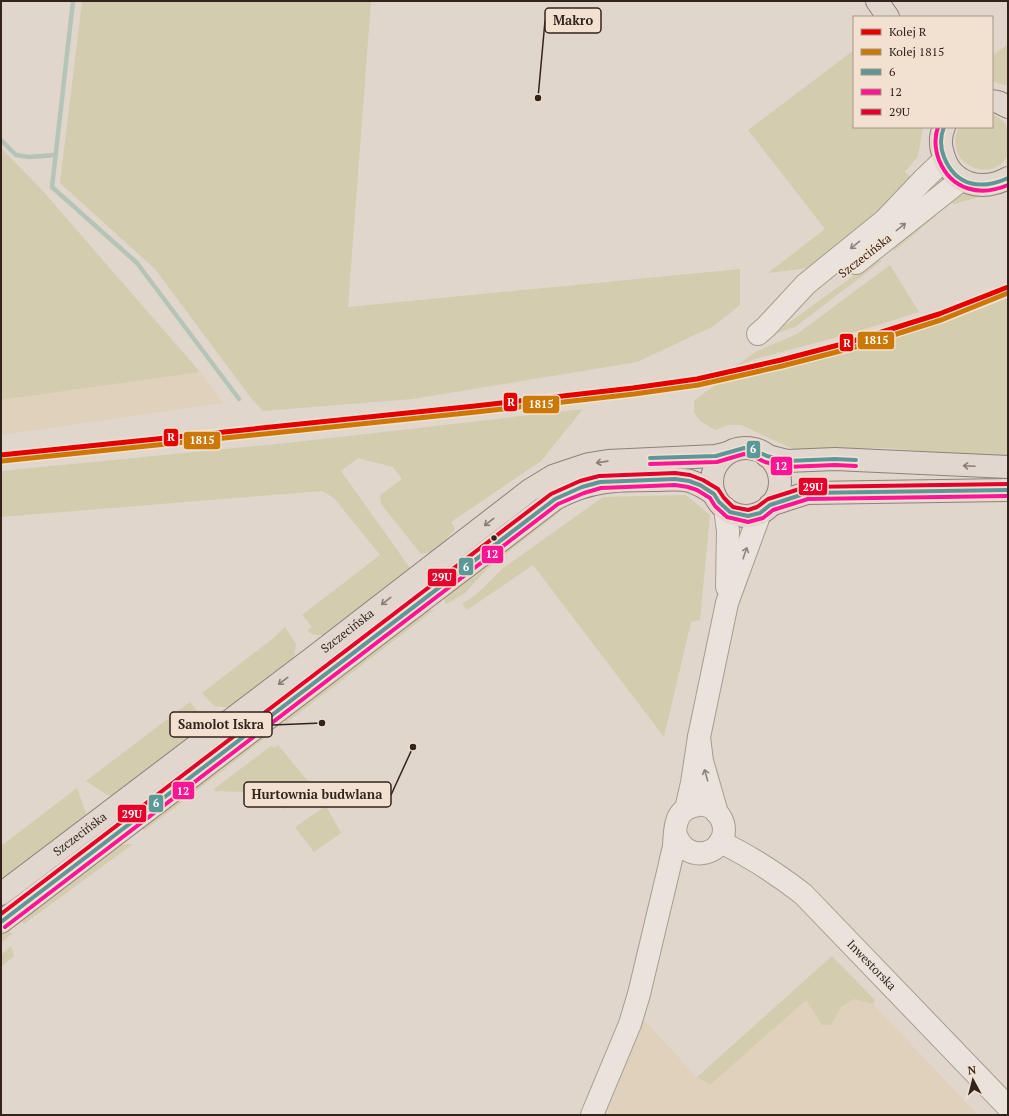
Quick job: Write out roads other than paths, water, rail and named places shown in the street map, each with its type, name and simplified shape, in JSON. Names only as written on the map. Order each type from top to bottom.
[{"type":"main road","points":[[877,1],[887,16]]},
{"type":"main road","points":[[993,101],[1008,107]]},
{"type":"main road","points":[[944,128],[941,147],[944,160],[951,171],[961,180],[973,185],[986,186],[999,183],[1008,178]]},
{"type":"main road","points":[[1008,467],[835,459],[786,461],[767,456],[752,449],[736,450],[728,453],[717,464],[714,471],[712,486],[720,501],[736,514],[748,516],[807,493],[1008,490]]},
{"type":"main road","name":"Szczecińska","points":[[1,894],[315,656],[530,490],[553,476],[589,464],[608,461],[716,456],[728,453]]},
{"type":"main road","points":[[765,509],[778,492],[779,476],[777,469],[767,456]]},
{"type":"main road","name":"Szczecińska","points":[[1,922],[556,499],[574,490],[600,482],[675,479],[689,481],[700,485],[720,501]]},
{"type":"street","name":"Szczecińska","points":[[944,160],[885,220],[806,284],[762,330],[816,295],[961,180]]},
{"type":"street","points":[[720,501],[728,532],[727,603]]},
{"type":"street","points":[[686,809],[692,783],[699,737],[727,603],[765,509]]},
{"type":"street","points":[[661,899],[682,872],[713,847],[723,835],[724,827],[722,819],[718,813],[702,761],[699,737]]},
{"type":"street","points":[[592,1115],[630,1024],[639,994],[673,848],[675,825],[678,818],[686,809],[696,805],[703,805],[718,813]]},
{"type":"street","points":[[675,832],[681,846],[694,853],[713,847]]},
{"type":"street","name":"Inwestorska","points":[[713,847],[740,851],[774,872],[803,894],[1008,1106]]},
{"type":"waterway","points":[[73,1],[52,187],[137,263],[239,399]]},
{"type":"waterway","points":[[1,140],[16,155],[29,157],[56,155]]},
{"type":"rail line","name":"R","points":[[1,455],[475,406],[633,388],[697,379],[781,360],[850,342],[939,314],[1008,287]]},
{"type":"rail line","name":"1815","points":[[2,461],[476,412],[634,394],[698,385],[852,348],[941,320],[1008,293]]},
{"type":"place","name":"Makro","points":[[538,98]]},
{"type":"place","name":"Samolot Iskra","points":[[322,723]]},
{"type":"place","name":"Hurtownia budwlana","points":[[413,747]]}]
